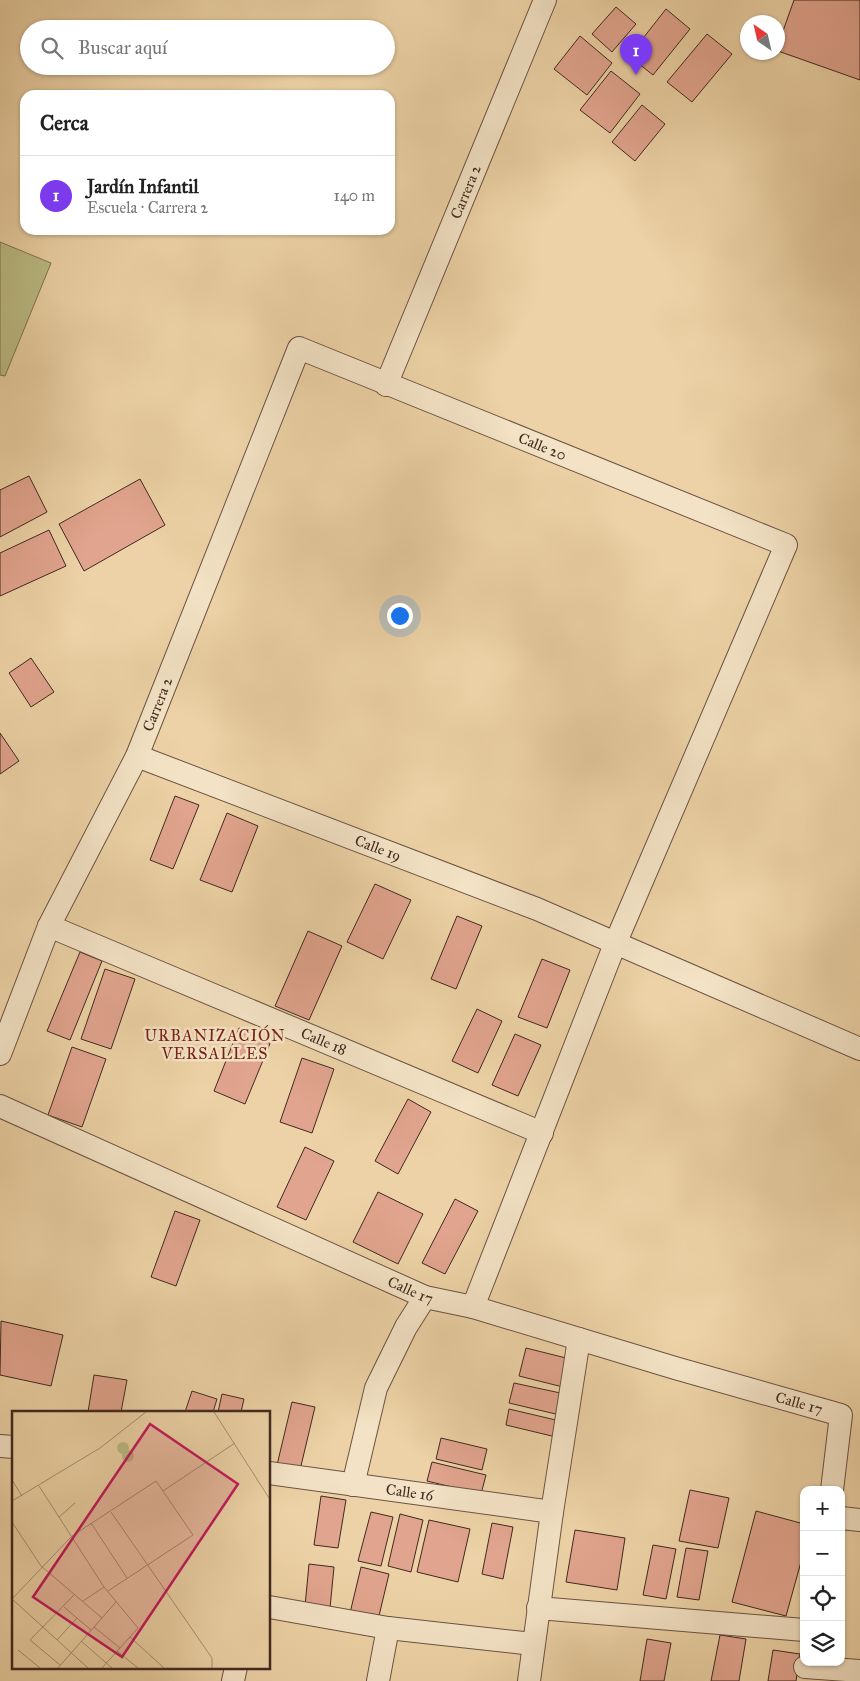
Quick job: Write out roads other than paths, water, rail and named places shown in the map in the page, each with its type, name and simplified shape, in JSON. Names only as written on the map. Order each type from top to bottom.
[{"type":"street","name":"Carrera 2","points":[[386,385],[545,0]]},
{"type":"street","name":"Carrera 2","points":[[0,1054],[49,926],[137,756],[299,348]]},
{"type":"street","name":"Calle 20","points":[[299,348],[386,385],[786,545],[615,944]]},
{"type":"street","name":"Calle 19","points":[[137,756],[537,909],[860,1049]]},
{"type":"street","name":"Calle 18","points":[[49,926],[542,1133]]},
{"type":"street","points":[[473,1307],[615,944]]},
{"type":"street","name":"Calle 17","points":[[0,1106],[425,1297],[473,1307],[580,1340],[842,1415],[833,1486]]},
{"type":"street","points":[[353,1485],[376,1388],[406,1327],[425,1297]]},
{"type":"street","points":[[529,1681],[552,1512],[580,1340]]},
{"type":"street","name":"Calle 16","points":[[270,1474],[552,1512]]},
{"type":"street","points":[[845,1518],[860,1520]]},
{"type":"street","points":[[270,1607],[388,1628],[533,1644]]},
{"type":"street","points":[[538,1608],[800,1630]]},
{"type":"street","points":[[378,1681],[388,1628]]},
{"type":"street","points":[[233,1681],[236,1668]]},
{"type":"street","points":[[805,1670],[860,1671]]},
{"type":"place","name":"Jardín Infantil","points":[[636,75]]},
{"type":"district","name":"URBANIZACIÓN VERSALLES","points":[[215,1044]]}]
